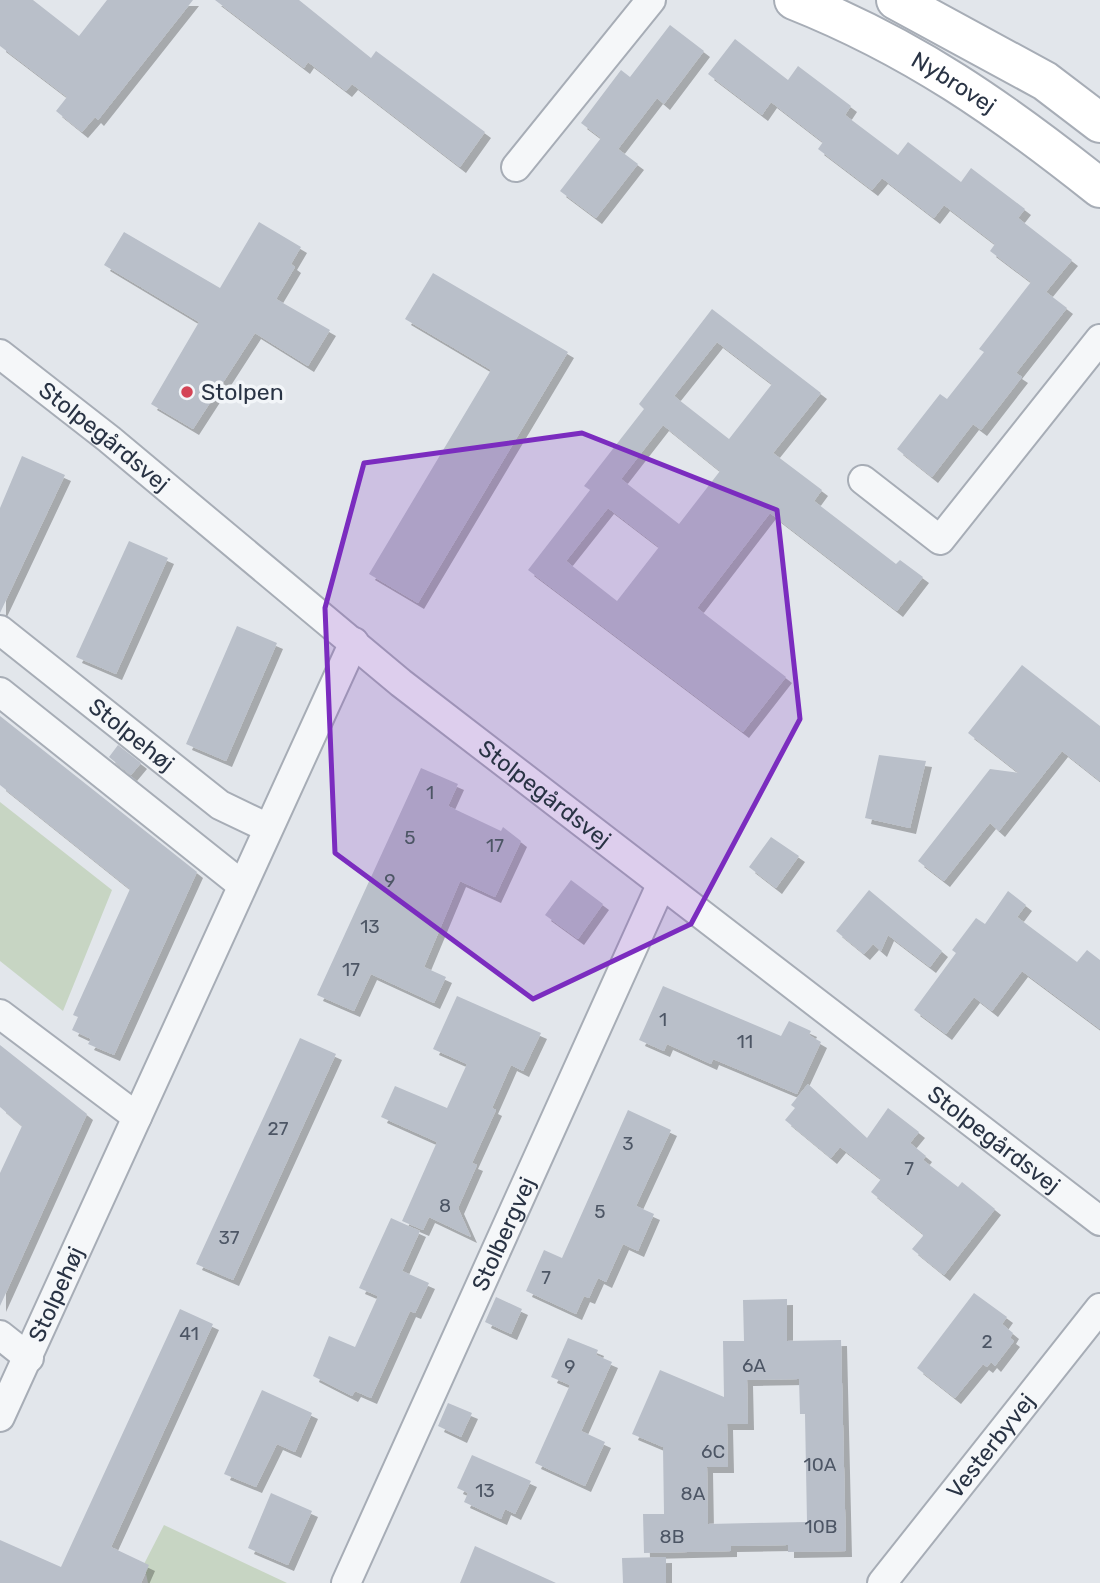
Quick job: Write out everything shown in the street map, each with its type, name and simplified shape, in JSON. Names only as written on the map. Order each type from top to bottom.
[{"type":"street","points":[[516,167],[651,0]]},
{"type":"street","name":"Nybrovej","points":[[793,0],[905,50],[1016,121],[1100,188]]},
{"type":"street","name":"Nybrovej","points":[[896,0],[1045,80],[1100,123]]},
{"type":"street","points":[[1016,121],[1041,118],[1100,158]]},
{"type":"street","points":[[863,480],[940,540],[1100,339]]},
{"type":"street","name":"Stolpegårdsvej","points":[[0,354],[109,439],[354,642],[661,885],[1100,1222]]},
{"type":"street","name":"Stolpehøj","points":[[0,630],[219,805],[268,828]]},
{"type":"street","name":"Stolpehøj","points":[[0,1417],[354,642]]},
{"type":"street","name":"Stolpehøj","points":[[0,692],[242,885]]},
{"type":"street","name":"Stolbergvej","points":[[346,1583],[661,885]]},
{"type":"street","points":[[0,1014],[137,1117]]},
{"type":"street","name":"Vesterbyvej","points":[[882,1583],[1100,1308]]},
{"type":"street","name":"Stolpehøj","points":[[0,1335],[29,1358]]},
{"type":"highlighted area","points":[[582,433],[777,510],[800,719],[691,924],[533,999],[335,853],[325,608],[364,463]]},
{"type":"green space","points":[[0,802],[112,890],[63,1011],[0,961]]},
{"type":"green space","points":[[164,1525],[287,1583],[148,1583],[144,1564]]},
{"type":"building","points":[[0,0],[33,0],[79,36],[107,0],[193,0],[98,120],[95,117],[82,132],[56,111],[67,97],[0,46]]},
{"type":"building","points":[[215,0],[299,0],[371,58],[376,51],[485,132],[460,167],[352,84],[346,91],[308,62],[304,68]]},
{"type":"building","points":[[670,25],[704,51],[664,104],[657,98],[618,149],[638,164],[596,218],[560,191],[601,138],[581,123],[621,70],[630,77]]},
{"type":"building","points":[[735,39],[788,80],[798,66],[851,106],[845,115],[898,155],[908,142],[961,182],[971,168],[1025,209],[1018,218],[1072,260],[1046,292],[1067,308],[1016,373],[1022,377],[981,430],[973,424],[932,477],[897,449],[940,394],[947,399],[984,352],[979,349],[1031,282],[990,251],[995,244],[944,205],[934,218],[882,178],[872,190],[818,149],[823,142],[771,102],[762,115],[708,74]]},
{"type":"building","points":[[259,222],[301,247],[291,264],[295,267],[276,299],[330,330],[308,366],[255,333],[193,429],[151,404],[199,322],[104,265],[124,232],[220,288]]},
{"type":"building","points":[[433,273],[568,352],[418,603],[369,574],[491,370],[405,319]]},
{"type":"building","points":[[712,309],[821,393],[773,453],[822,490],[814,501],[896,564],[900,560],[923,577],[897,611],[770,513],[697,608],[786,677],[743,732],[528,570],[590,490],[584,486],[644,409],[639,404]],"holes":[[[717,342],[772,384],[729,439],[674,396]],[[663,425],[720,471],[679,524],[621,479]],[[608,508],[659,547],[617,601],[566,561]]]},
{"type":"building","points":[[22,456],[65,475],[0,613],[0,508]]},
{"type":"building","points":[[129,541],[168,558],[116,674],[76,657]]},
{"type":"building","points":[[237,626],[277,643],[226,761],[186,744]]},
{"type":"building","points":[[1022,665],[1100,726],[1100,781],[1062,751],[999,831],[990,823],[944,881],[918,861],[990,769],[1019,773],[968,733]]},
{"type":"building","points":[[0,716],[197,872],[114,1055],[88,1044],[91,1039],[72,1030],[78,1017],[73,1015],[130,889],[0,785]]},
{"type":"building","points":[[118,745],[141,763],[131,775],[109,757]]},
{"type":"building","points":[[879,755],[926,761],[910,828],[865,818]]},
{"type":"building","points":[[421,768],[458,784],[448,806],[501,831],[503,827],[521,841],[495,897],[460,881],[424,967],[446,977],[434,1003],[371,974],[354,1011],[317,995]]},
{"type":"building","points":[[771,837],[799,856],[776,888],[749,867]]},
{"type":"building","points":[[571,880],[603,904],[578,939],[545,915]]},
{"type":"building","points":[[869,890],[942,951],[930,967],[888,935],[881,951],[873,944],[864,954],[836,931]]},
{"type":"building","points":[[1008,891],[1026,905],[1017,917],[1077,962],[1087,950],[1100,960],[1100,1029],[1022,971],[992,1011],[974,997],[946,1034],[914,1010],[956,953],[952,950],[976,918],[985,924]]},
{"type":"building","points":[[663,986],[781,1036],[789,1021],[811,1031],[809,1035],[821,1042],[797,1094],[713,1059],[711,1064],[667,1044],[664,1051],[639,1040]]},
{"type":"building","points":[[457,996],[541,1033],[523,1071],[511,1065],[492,1108],[496,1110],[472,1163],[477,1165],[458,1208],[471,1237],[429,1217],[423,1230],[402,1221],[437,1142],[381,1117],[395,1086],[447,1108],[467,1064],[433,1049]]},
{"type":"building","points":[[300,1038],[336,1054],[233,1280],[196,1264]]},
{"type":"building","points":[[0,1045],[87,1114],[0,1306],[0,1173],[22,1126],[0,1107]]},
{"type":"building","points":[[808,1084],[867,1138],[888,1108],[919,1132],[910,1143],[926,1156],[923,1160],[958,1187],[962,1182],[995,1209],[944,1275],[912,1249],[923,1236],[922,1233],[871,1192],[881,1179],[840,1147],[831,1158],[785,1120],[795,1108],[791,1105]]},
{"type":"building","points":[[628,1110],[671,1130],[636,1206],[654,1214],[638,1251],[623,1244],[606,1282],[598,1278],[589,1298],[584,1296],[576,1314],[526,1291],[544,1250],[562,1258]]},
{"type":"building","points":[[391,1218],[420,1231],[402,1271],[429,1283],[415,1313],[410,1311],[371,1398],[355,1391],[352,1396],[313,1376],[329,1336],[355,1347],[378,1296],[359,1288]]},
{"type":"building","points":[[974,1293],[1007,1317],[1002,1324],[1013,1333],[1010,1338],[1014,1341],[995,1366],[991,1362],[987,1367],[983,1364],[955,1398],[917,1368]]},
{"type":"building","points":[[496,1297],[522,1309],[511,1334],[485,1322]]},
{"type":"building","points":[[787,1299],[787,1341],[841,1340],[846,1551],[788,1552],[788,1545],[731,1546],[731,1551],[644,1553],[643,1514],[664,1514],[663,1447],[632,1434],[660,1370],[724,1397],[723,1341],[744,1341],[743,1300]],"holes":[[[799,1379],[800,1414],[805,1414],[807,1522],[708,1524],[707,1467],[728,1467],[727,1424],[748,1424],[747,1380]]]},
{"type":"building","points":[[180,1309],[213,1324],[111,1547],[149,1565],[141,1583],[0,1583],[0,1540],[61,1567]]},
{"type":"building","points":[[568,1338],[598,1350],[596,1355],[612,1362],[581,1431],[605,1442],[585,1486],[535,1463],[570,1385],[551,1377]]},
{"type":"building","points":[[262,1390],[312,1413],[295,1452],[277,1444],[256,1487],[224,1474]]},
{"type":"building","points":[[448,1403],[472,1413],[461,1437],[438,1426]]},
{"type":"building","points":[[472,1455],[531,1481],[515,1514],[505,1509],[501,1519],[464,1502],[468,1493],[457,1488]]},
{"type":"building","points":[[271,1493],[312,1511],[288,1565],[248,1548]]},
{"type":"building","points":[[475,1546],[556,1583],[460,1583]]},
{"type":"building","points":[[666,1557],[666,1583],[623,1583],[622,1558]]},
{"type":"place","name":"Stolpen","points":[[187,392]]}]
